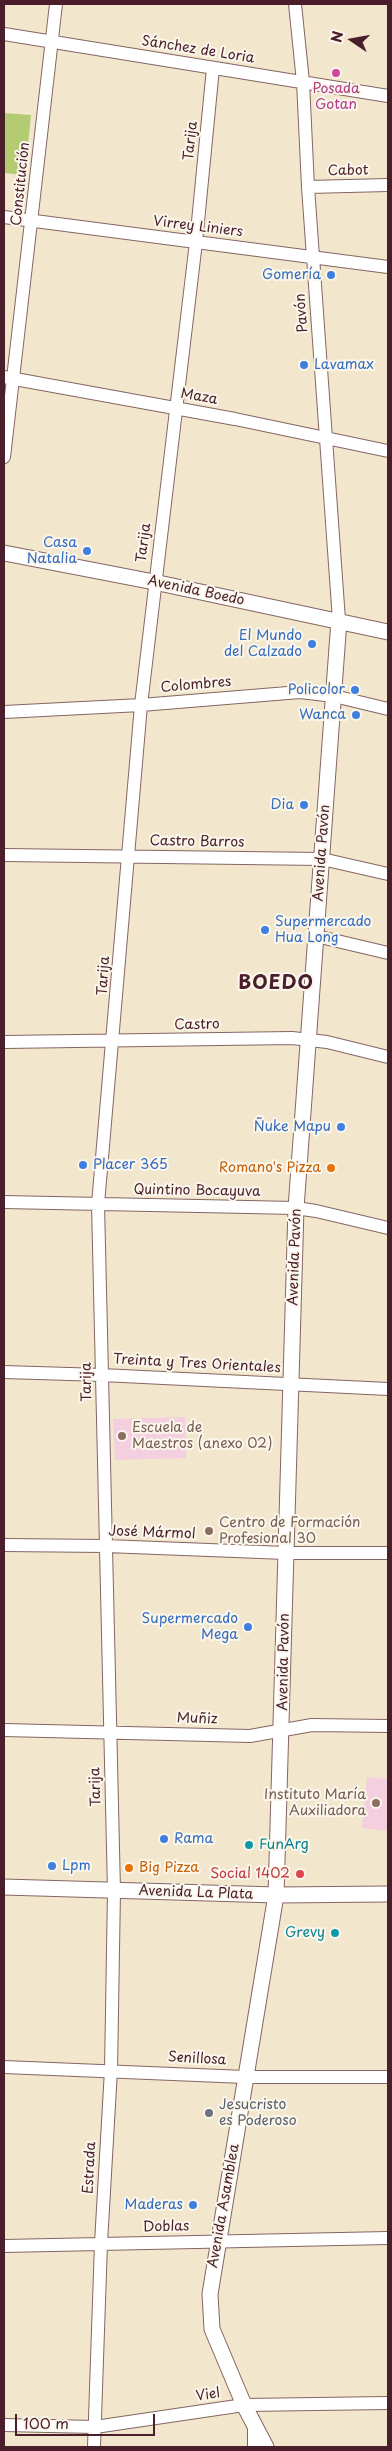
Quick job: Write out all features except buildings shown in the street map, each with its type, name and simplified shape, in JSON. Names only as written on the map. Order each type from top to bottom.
[{"type":"main road","name":"Avenida Boedo","points":[[4,553],[339,620],[388,632]]},
{"type":"main road","name":"Avenida Pavón","points":[[276,1895],[283,1731],[296,1208],[339,620]]},
{"type":"main road","name":"Avenida La Plata","points":[[4,1887],[276,1895],[388,1894]]},
{"type":"main road","name":"Avenida Asamblea","points":[[266,2447],[244,2405],[212,2330],[210,2319],[212,2275],[276,1895]]},
{"type":"street","name":"Constitución","points":[[4,457],[8,378],[33,221],[56,4]]},
{"type":"street","name":"Pavón","points":[[295,4],[303,82],[308,187],[339,620]]},
{"type":"street","name":"Sánchez de Loria","points":[[4,34],[388,96]]},
{"type":"street","name":"Tarija","points":[[114,1891],[98,1204],[114,1041],[141,705],[154,582],[196,242],[213,68]]},
{"type":"street","name":"Cabot","points":[[308,187],[388,185]]},
{"type":"street","name":"Virrey Liniers","points":[[4,217],[388,266]]},
{"type":"street","name":"Maza","points":[[8,378],[175,408],[388,451]]},
{"type":"street","name":"Colombres","points":[[4,712],[141,705],[300,692],[334,696],[388,709]]},
{"type":"street","name":"Castro Barros","points":[[4,855],[322,859],[388,874]]},
{"type":"street","points":[[316,936],[388,954]]},
{"type":"street","name":"Castro","points":[[4,1042],[309,1040],[388,1057]]},
{"type":"street","name":"Quintino Bocayuva","points":[[4,1202],[296,1208],[388,1228]]},
{"type":"street","name":"Treinta y Tres Orientales","points":[[4,1372],[388,1389]]},
{"type":"street","name":"José Mármol","points":[[4,1545],[106,1546],[286,1553],[388,1553]]},
{"type":"street","name":"Muñiz","points":[[4,1730],[109,1731],[250,1736],[323,1724],[388,1726]]},
{"type":"street","name":"Estrada","points":[[94,2447],[101,2243],[110,2070],[114,1891]]},
{"type":"street","name":"Senillosa","points":[[4,2067],[246,2077],[388,2077]]},
{"type":"street","name":"Doblas","points":[[4,2246],[388,2238]]},
{"type":"street","name":"Viel","points":[[4,2425],[95,2427],[244,2405],[388,2403]]},
{"type":"street","points":[[254,2426],[254,2447]]},
{"type":"shaded area","points":[[185,1417],[186,1458],[115,1460],[113,1419]]},
{"type":"shaded area","name":"Instituto María Auxiliadora","points":[[367,1777],[388,1779],[388,1831],[362,1828]]},
{"type":"green space","points":[[4,113],[31,115],[25,175],[4,173]]},
{"type":"place","name":"Posada Gotan","points":[[336,73]]},
{"type":"place","name":"Gomería","points":[[331,275]]},
{"type":"place","name":"Lavamax","points":[[304,365]]},
{"type":"place","name":"Casa Natalia","points":[[87,551]]},
{"type":"place","name":"El Mundo del Calzado","points":[[312,644]]},
{"type":"place","name":"Policolor","points":[[355,690]]},
{"type":"place","name":"Wanca","points":[[356,715]]},
{"type":"place","name":"Dia","points":[[304,805]]},
{"type":"place","name":"Supermercado Hua Long","points":[[265,930]]},
{"type":"place","name":"Ñuke Mapu","points":[[341,1127]]},
{"type":"place","name":"Placer 365","points":[[83,1165]]},
{"type":"place","name":"Romano's Pizza","points":[[331,1168]]},
{"type":"place","name":"Escuela de Maestros (anexo 02)","points":[[122,1436]]},
{"type":"place","name":"Centro de Formación Profesional 30","points":[[209,1531]]},
{"type":"place","name":"Supermercado Mega","points":[[248,1627]]},
{"type":"place","name":"Instituto María Auxiliadora","points":[[376,1803]]},
{"type":"place","name":"Rama","points":[[164,1839]]},
{"type":"place","name":"FunArg","points":[[249,1845]]},
{"type":"place","name":"Lpm","points":[[52,1866]]},
{"type":"place","name":"Big Pizza","points":[[129,1868]]},
{"type":"place","name":"Social 1402","points":[[300,1874]]},
{"type":"place","name":"Grevy","points":[[335,1933]]},
{"type":"place","name":"Jesucristo es Poderoso","points":[[209,2113]]},
{"type":"place","name":"Maderas","points":[[193,2205]]},
{"type":"district","name":"BOEDO","points":[[276,984]]}]
